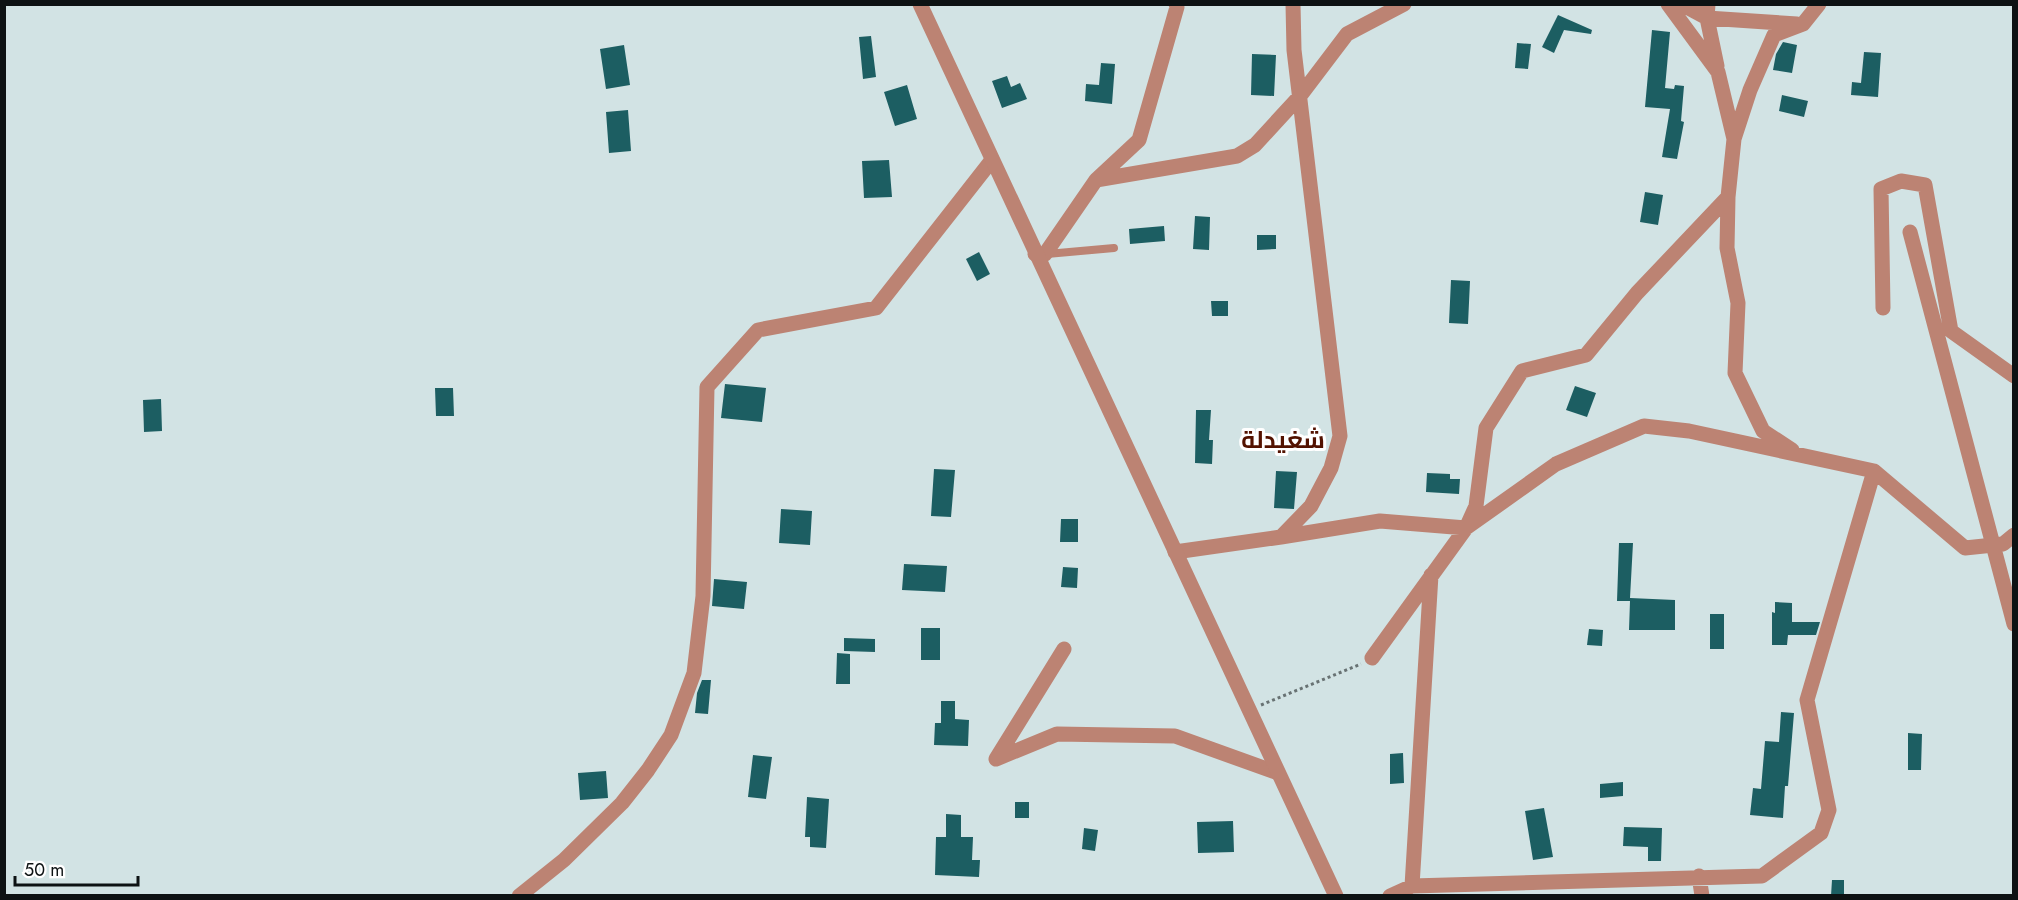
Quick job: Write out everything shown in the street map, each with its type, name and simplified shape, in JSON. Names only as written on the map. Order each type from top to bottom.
[{"type":"street","points":[[920,4],[992,160],[1040,254],[1175,552],[1336,896]]},
{"type":"street","points":[[1040,254],[1096,180],[1139,140],[1176,4]]},
{"type":"street","points":[[1281,537],[1311,506],[1331,468],[1341,436],[1294,50],[1293,4]]},
{"type":"street","points":[[1096,180],[1237,156],[1255,145],[1300,96],[1347,34],[1404,4]]},
{"type":"street","points":[[1668,4],[1718,72]]},
{"type":"street","points":[[1681,4],[1707,11],[1803,24]]},
{"type":"street","points":[[1801,455],[1763,431],[1735,373],[1738,303],[1727,248],[1728,197],[1734,139],[1750,90],[1774,35],[1803,24],[1819,4]]},
{"type":"street","points":[[1707,11],[1718,72],[1734,139]]},
{"type":"street","points":[[519,896],[564,860],[622,803],[648,770],[671,735],[694,673],[704,596],[707,387],[759,330],[876,308],[992,160]]},
{"type":"street","points":[[1883,308],[1881,189],[1901,181],[1925,185],[1951,331],[2013,376]]},
{"type":"street","points":[[1372,658],[1466,528],[1476,506],[1486,428],[1522,371],[1586,355],[1637,293],[1728,197]]},
{"type":"street","points":[[1910,232],[2013,624]]},
{"type":"street","points":[[1175,552],[1380,521],[1466,528],[1556,464],[1644,426],[1689,431],[1874,471],[1965,548],[2003,544],[2013,535]]},
{"type":"street","points":[[1390,896],[1412,886],[1762,876],[1821,832],[1829,810],[1807,700],[1874,471]]},
{"type":"street","points":[[1412,886],[1431,575]]},
{"type":"street","points":[[1064,649],[996,759],[1057,734],[1175,736],[1278,773]]},
{"type":"street","points":[[1699,876],[1702,896]]},
{"type":"lane","points":[[1040,254],[1114,248]]},
{"type":"path","points":[[1248,710],[1372,658]]},
{"type":"building","points":[[1558,15],[1592,30],[1591,34],[1564,30],[1554,53],[1542,47]]},
{"type":"building","points":[[1652,30],[1670,32],[1665,88],[1674,89],[1675,85],[1684,86],[1681,121],[1684,122],[1677,159],[1662,157],[1670,109],[1645,107]]},
{"type":"building","points":[[871,36],[876,77],[863,79],[859,37]]},
{"type":"building","points":[[1783,42],[1797,45],[1792,73],[1773,70],[1776,54]]},
{"type":"building","points":[[1517,43],[1531,44],[1528,69],[1515,68]]},
{"type":"building","points":[[624,45],[630,85],[606,89],[600,49]]},
{"type":"building","points":[[1864,52],[1881,53],[1878,97],[1851,95],[1852,82],[1861,83]]},
{"type":"building","points":[[1252,54],[1276,55],[1274,96],[1251,95]]},
{"type":"building","points":[[1101,63],[1115,64],[1112,104],[1085,101],[1086,84],[1099,85]]},
{"type":"building","points":[[1007,76],[1011,87],[1020,83],[1027,99],[1002,108],[992,81]]},
{"type":"building","points":[[907,85],[917,119],[895,126],[884,92]]},
{"type":"building","points":[[1782,95],[1808,101],[1804,117],[1779,111]]},
{"type":"building","points":[[628,110],[631,151],[609,153],[606,112]]},
{"type":"building","points":[[889,160],[892,197],[864,198],[862,161]]},
{"type":"building","points":[[1645,192],[1663,195],[1658,225],[1640,222]]},
{"type":"building","points":[[1195,216],[1210,217],[1209,250],[1193,249]]},
{"type":"building","points":[[1164,226],[1165,241],[1130,244],[1129,229]]},
{"type":"building","points":[[1257,235],[1276,235],[1276,249],[1257,250]]},
{"type":"building","points":[[979,252],[990,274],[977,281],[966,259]]},
{"type":"building","points":[[1451,280],[1470,281],[1468,324],[1449,323]]},
{"type":"building","points":[[1211,301],[1228,301],[1228,316],[1212,316]]},
{"type":"building","points":[[725,384],[766,388],[762,422],[721,418]]},
{"type":"building","points":[[1575,386],[1596,393],[1587,417],[1566,410]]},
{"type":"building","points":[[435,388],[453,388],[454,416],[436,416]]},
{"type":"building","points":[[161,399],[162,431],[144,432],[143,400]]},
{"type":"building","points":[[1196,410],[1211,410],[1209,440],[1213,440],[1212,464],[1195,463]]},
{"type":"building","points":[[934,469],[955,470],[951,517],[931,516]]},
{"type":"building","points":[[1276,471],[1297,472],[1294,509],[1274,508]]},
{"type":"building","points":[[1427,473],[1450,474],[1450,479],[1460,479],[1459,494],[1426,492]]},
{"type":"building","points":[[781,509],[812,511],[810,545],[779,543]]},
{"type":"building","points":[[1061,519],[1078,519],[1078,542],[1060,542]]},
{"type":"building","points":[[1619,543],[1633,543],[1630,598],[1675,600],[1675,630],[1629,630],[1630,601],[1617,601]]},
{"type":"building","points":[[904,564],[947,566],[945,592],[902,590]]},
{"type":"building","points":[[1063,567],[1078,568],[1077,588],[1061,587]]},
{"type":"building","points":[[714,579],[747,582],[744,609],[712,606]]},
{"type":"building","points":[[1775,602],[1792,603],[1792,622],[1820,622],[1816,635],[1788,635],[1787,645],[1772,645],[1772,612],[1775,613]]},
{"type":"building","points":[[1710,614],[1724,614],[1724,649],[1710,649]]},
{"type":"building","points":[[921,628],[940,628],[940,660],[921,660]]},
{"type":"building","points":[[1589,629],[1603,630],[1602,646],[1587,645]]},
{"type":"building","points":[[844,638],[875,639],[875,652],[844,651]]},
{"type":"building","points":[[837,653],[850,654],[850,684],[836,684]]},
{"type":"building","points":[[702,680],[711,680],[708,714],[695,713],[697,693]]},
{"type":"building","points":[[941,701],[955,701],[955,719],[969,720],[968,746],[934,745],[935,723],[941,723]]},
{"type":"building","points":[[1781,712],[1794,713],[1783,818],[1750,815],[1753,788],[1761,789],[1765,741],[1779,742]]},
{"type":"building","points":[[1908,733],[1922,734],[1921,770],[1908,770]]},
{"type":"building","points":[[1403,753],[1404,783],[1390,784],[1390,754]]},
{"type":"building","points":[[753,755],[772,757],[766,799],[748,797]]},
{"type":"building","points":[[606,771],[608,798],[580,800],[578,773]]},
{"type":"building","points":[[1623,782],[1623,796],[1600,798],[1600,784]]},
{"type":"building","points":[[807,797],[829,799],[826,848],[810,847],[810,837],[805,837]]},
{"type":"building","points":[[1015,802],[1029,802],[1029,818],[1015,818]]},
{"type":"building","points":[[1544,808],[1553,857],[1533,860],[1525,811]]},
{"type":"building","points":[[946,814],[961,815],[961,837],[973,837],[972,860],[980,860],[979,877],[935,875],[936,837],[946,837]]},
{"type":"building","points":[[1233,821],[1234,852],[1198,853],[1197,822]]},
{"type":"building","points":[[1624,827],[1662,828],[1661,861],[1648,861],[1648,847],[1623,846]]},
{"type":"building","points":[[1084,828],[1098,830],[1095,851],[1082,849]]},
{"type":"building","points":[[1832,880],[1844,880],[1844,896],[1831,896]]},
{"type":"district","name":"شغيدلة","points":[[1283,440]]}]
